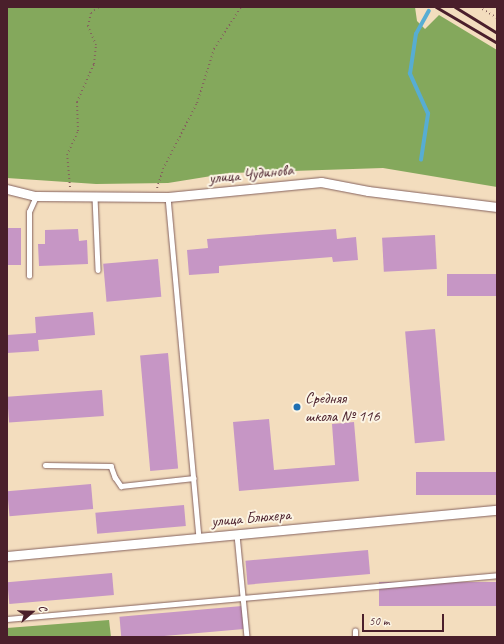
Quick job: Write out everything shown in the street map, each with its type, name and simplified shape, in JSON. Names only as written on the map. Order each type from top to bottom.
[{"type":"street","name":"улица Чудинова","points":[[7,189],[36,196],[168,197],[321,182],[368,191],[497,207]]},
{"type":"street","name":"улица Блюхера","points":[[7,556],[497,510]]},
{"type":"lane","points":[[29,276],[30,212],[36,196]]},
{"type":"lane","points":[[96,197],[98,270]]},
{"type":"lane","points":[[168,197],[199,538]]},
{"type":"lane","points":[[45,465],[111,466],[115,477],[121,486],[194,478]]},
{"type":"lane","points":[[237,535],[247,637]]},
{"type":"lane","points":[[7,619],[497,575]]},
{"type":"lane","points":[[355,631],[355,637]]},
{"type":"path","points":[[71,196],[67,155],[78,131],[77,102],[94,64],[96,45],[88,26],[91,12],[99,7]]},
{"type":"path","points":[[154,197],[163,169],[197,103],[214,49],[241,7]]},
{"type":"path","points":[[479,7],[497,18]]},
{"type":"green space","points":[[7,7],[415,7],[417,21],[425,29],[439,15],[497,50],[497,187],[383,168],[230,173],[168,183],[96,184],[7,178]]},
{"type":"green space","points":[[109,620],[111,637],[7,637],[7,628]]},
{"type":"building","points":[[7,228],[21,228],[21,265],[7,265]]},
{"type":"building","points":[[78,229],[79,241],[87,240],[88,264],[39,266],[38,244],[45,244],[45,230]]},
{"type":"building","points":[[336,229],[337,239],[356,237],[358,260],[333,262],[332,257],[219,266],[219,273],[189,275],[187,250],[208,248],[207,239]]},
{"type":"building","points":[[435,235],[437,269],[384,272],[382,238]]},
{"type":"building","points":[[158,259],[161,297],[107,302],[103,264]]},
{"type":"building","points":[[447,274],[497,274],[497,296],[447,296]]},
{"type":"building","points":[[93,312],[95,335],[38,340],[39,351],[7,353],[7,335],[36,333],[35,317]]},
{"type":"building","points":[[435,329],[445,441],[415,443],[405,332]]},
{"type":"building","points":[[168,353],[178,469],[150,471],[140,355]]},
{"type":"building","points":[[102,390],[104,416],[9,423],[7,397]]},
{"type":"building","points":[[269,419],[274,470],[335,465],[332,424],[354,422],[359,481],[239,491],[233,422]]},
{"type":"building","points":[[416,472],[497,472],[497,495],[416,495]]},
{"type":"building","points":[[91,484],[93,509],[9,516],[7,491]]},
{"type":"building","points":[[184,505],[186,526],[97,534],[95,513]]},
{"type":"building","points":[[368,550],[370,574],[248,585],[245,561]]},
{"type":"building","points":[[112,573],[114,595],[9,604],[7,582]]},
{"type":"building","points":[[379,582],[497,582],[497,606],[379,606]]},
{"type":"building","points":[[242,606],[244,629],[152,637],[121,637],[119,617]]},
{"type":"waterway","points":[[421,160],[428,114],[410,74],[416,34],[429,11]]},
{"type":"railway","points":[[436,7],[497,43]]},
{"type":"railway","points":[[455,7],[497,33]]},
{"type":"place","name":"Средняя школа № 116","points":[[297,407]]}]
